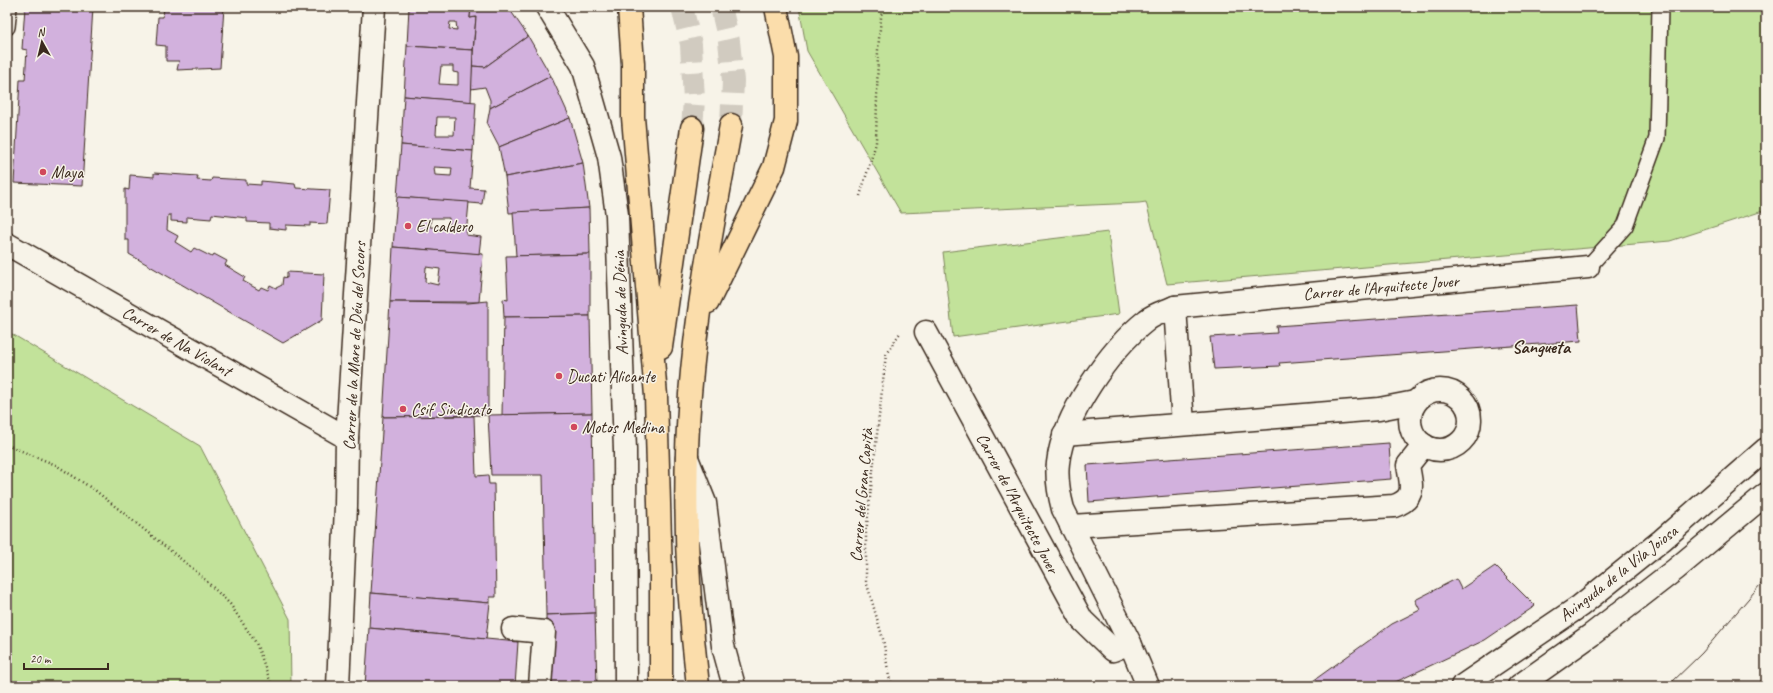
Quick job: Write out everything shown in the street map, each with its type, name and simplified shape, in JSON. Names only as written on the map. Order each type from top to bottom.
[{"type":"main road","name":"Avinguda de Dénia","points":[[629,7],[633,64],[633,117],[656,396],[661,575],[661,686]]},
{"type":"main road","points":[[698,325],[733,248],[774,167],[786,121],[786,57],[776,7]]},
{"type":"main road","points":[[698,686],[692,640],[687,458],[690,393],[708,255],[731,125]]},
{"type":"main road","name":"Avinguda de Dénia","points":[[656,396],[666,307],[692,128]]},
{"type":"street","name":"Carrer de la Mare de Déu del Socors","points":[[338,686],[346,506],[347,438],[374,7]]},
{"type":"street","name":"Avinguda de Dénia","points":[[547,7],[582,66],[609,157],[617,215],[625,450],[626,686]]},
{"type":"street","name":"Carrer de Na Violant","points":[[7,244],[347,438]]},
{"type":"street","name":"Carrer de l'Arquitecte Jover","points":[[1148,686],[1130,643],[1062,509],[1058,486],[1058,463],[1064,434],[1086,392],[1102,367],[1127,338],[1148,319],[1175,307],[1588,267]]},
{"type":"street","points":[[1175,307],[1183,424]]},
{"type":"street","name":"Carrer de l'Arquitecte Jover","points":[[926,332],[1082,620],[1113,650],[1130,643]]},
{"type":"street","points":[[1441,389],[1451,391],[1466,404],[1470,424],[1467,433],[1461,441],[1453,447],[1443,450],[1433,449],[1424,445],[1416,439],[1411,430],[1410,416],[1415,402],[1422,395],[1431,391],[1441,389]]},
{"type":"street","points":[[1064,434],[1379,408],[1415,402]]},
{"type":"street","points":[[1071,526],[1394,506],[1405,502],[1412,493],[1408,465],[1424,445]]},
{"type":"street","name":"Avinguda de la Vila Joiosa","points":[[1462,686],[1580,606],[1662,540],[1766,449]]},
{"type":"street","points":[[687,458],[705,503],[723,646],[734,686]]},
{"type":"street","name":"Avinguda de la Vila Joiosa","points":[[1519,686],[1592,636],[1676,569],[1766,494]]},
{"type":"street","points":[[513,629],[544,632],[540,686]]},
{"type":"lane","points":[[7,27],[9,7]]},
{"type":"lane","points":[[1588,267],[1625,226],[1656,138],[1660,7]]},
{"type":"path","points":[[860,196],[876,143],[878,50],[882,7]]},
{"type":"path","name":"Carrer del Gran Capità","points":[[893,686],[883,639],[866,581],[866,534],[886,354],[901,332],[926,332]]},
{"type":"path","points":[[7,445],[56,465],[96,491],[197,572],[230,604],[256,643],[272,686]]},
{"type":"green space","points":[[799,7],[1766,7],[1766,210],[1670,241],[1167,284],[1146,202],[901,213],[807,51]]},
{"type":"green space","points":[[1108,232],[1119,314],[953,337],[943,252]]},
{"type":"green space","points":[[7,331],[200,446],[290,619],[291,686],[7,686]]},
{"type":"water","points":[[267,7],[310,7],[310,10]]},
{"type":"building","points":[[25,7],[52,9],[52,7],[93,7],[82,186],[14,183],[20,80],[25,80],[27,50],[22,49]]},
{"type":"building","points":[[164,7],[224,7],[220,68],[177,70],[179,61],[166,61],[166,46],[156,45],[158,17],[163,17]]},
{"type":"building","points":[[409,7],[471,7],[470,18],[476,17],[473,50],[407,46]],"holes":[[[450,22],[456,22],[457,30],[449,29]]]},
{"type":"building","points":[[471,7],[508,7],[528,36],[485,67],[472,66],[476,17],[470,18]]},
{"type":"building","points":[[528,36],[551,76],[490,108],[490,100],[485,87],[471,89],[472,66],[485,67]]},
{"type":"building","points":[[407,46],[473,50],[471,102],[404,96]],"holes":[[[441,66],[453,66],[453,72],[458,73],[458,85],[439,84]]]},
{"type":"building","points":[[551,76],[570,118],[499,147],[487,124],[490,108]]},
{"type":"building","points":[[404,96],[476,102],[473,151],[401,145]],"holes":[[[437,117],[455,117],[454,135],[436,135]]]},
{"type":"building","points":[[570,118],[583,163],[505,177],[499,147]]},
{"type":"building","points":[[401,145],[473,151],[470,188],[484,189],[482,204],[397,197]],"holes":[[[434,167],[452,168],[451,176],[435,175]]]},
{"type":"building","points":[[583,163],[589,208],[509,213],[505,177]]},
{"type":"building","points":[[154,173],[198,176],[197,180],[211,181],[212,178],[246,180],[246,184],[261,185],[261,181],[295,184],[296,188],[330,190],[327,224],[310,223],[310,226],[286,225],[286,230],[269,228],[269,223],[247,222],[247,218],[212,214],[211,219],[187,217],[187,222],[171,221],[171,215],[168,215],[167,230],[178,236],[175,242],[191,252],[194,248],[212,257],[214,254],[227,261],[225,265],[245,277],[243,281],[259,290],[261,287],[268,290],[270,285],[276,288],[282,285],[283,277],[287,278],[287,272],[324,274],[322,320],[283,343],[129,254],[129,240],[125,240],[125,189],[129,190],[130,175],[154,177]]},
{"type":"building","points":[[397,197],[469,202],[466,235],[481,237],[479,254],[393,247]],"holes":[[[431,218],[449,218],[449,228],[430,227]]]},
{"type":"building","points":[[589,208],[590,254],[516,256],[513,212]]},
{"type":"building","points":[[393,247],[483,254],[479,302],[390,302]],"holes":[[[426,267],[440,269],[438,285],[425,282]]]},
{"type":"building","points":[[590,254],[590,316],[504,317],[503,299],[508,300],[506,256]]},
{"type":"building","points":[[488,301],[488,415],[383,417],[390,302],[468,303]]},
{"type":"building","points":[[1578,305],[1581,341],[1279,363],[1280,366],[1214,369],[1210,337],[1277,333],[1276,326]]},
{"type":"building","points":[[590,316],[592,413],[502,415],[504,317]]},
{"type":"building","points":[[592,413],[595,613],[546,615],[543,475],[491,475],[488,415]]},
{"type":"building","points":[[474,416],[476,476],[488,475],[489,484],[494,484],[496,597],[490,597],[490,603],[371,593],[383,417]]},
{"type":"building","points":[[1389,443],[1391,479],[1089,502],[1087,465]]},
{"type":"building","points":[[1495,566],[1535,606],[1485,640],[1387,686],[1306,686],[1392,624],[1420,610],[1415,600],[1456,579],[1461,589]]},
{"type":"building","points":[[371,593],[490,603],[486,639],[369,628]]},
{"type":"building","points":[[595,613],[597,686],[547,686],[546,615]]},
{"type":"building","points":[[369,628],[518,642],[515,686],[365,686]]},
{"type":"tunnel","points":[[682,7],[691,44],[694,100],[692,128]]},
{"type":"tunnel","points":[[721,7],[729,41],[733,81],[731,125]]},
{"type":"tram line","points":[[1668,686],[1702,653],[1766,578]]},
{"type":"place","name":"Maya","points":[[43,172]]},
{"type":"place","name":"El caldero","points":[[408,226]]},
{"type":"place","name":"Ducati Alicante","points":[[559,376]]},
{"type":"place","name":"Csif Sindicato","points":[[403,409]]},
{"type":"place","name":"Motos Medina","points":[[574,427]]},
{"type":"district","name":"Sangueta","points":[[1541,347]]}]
